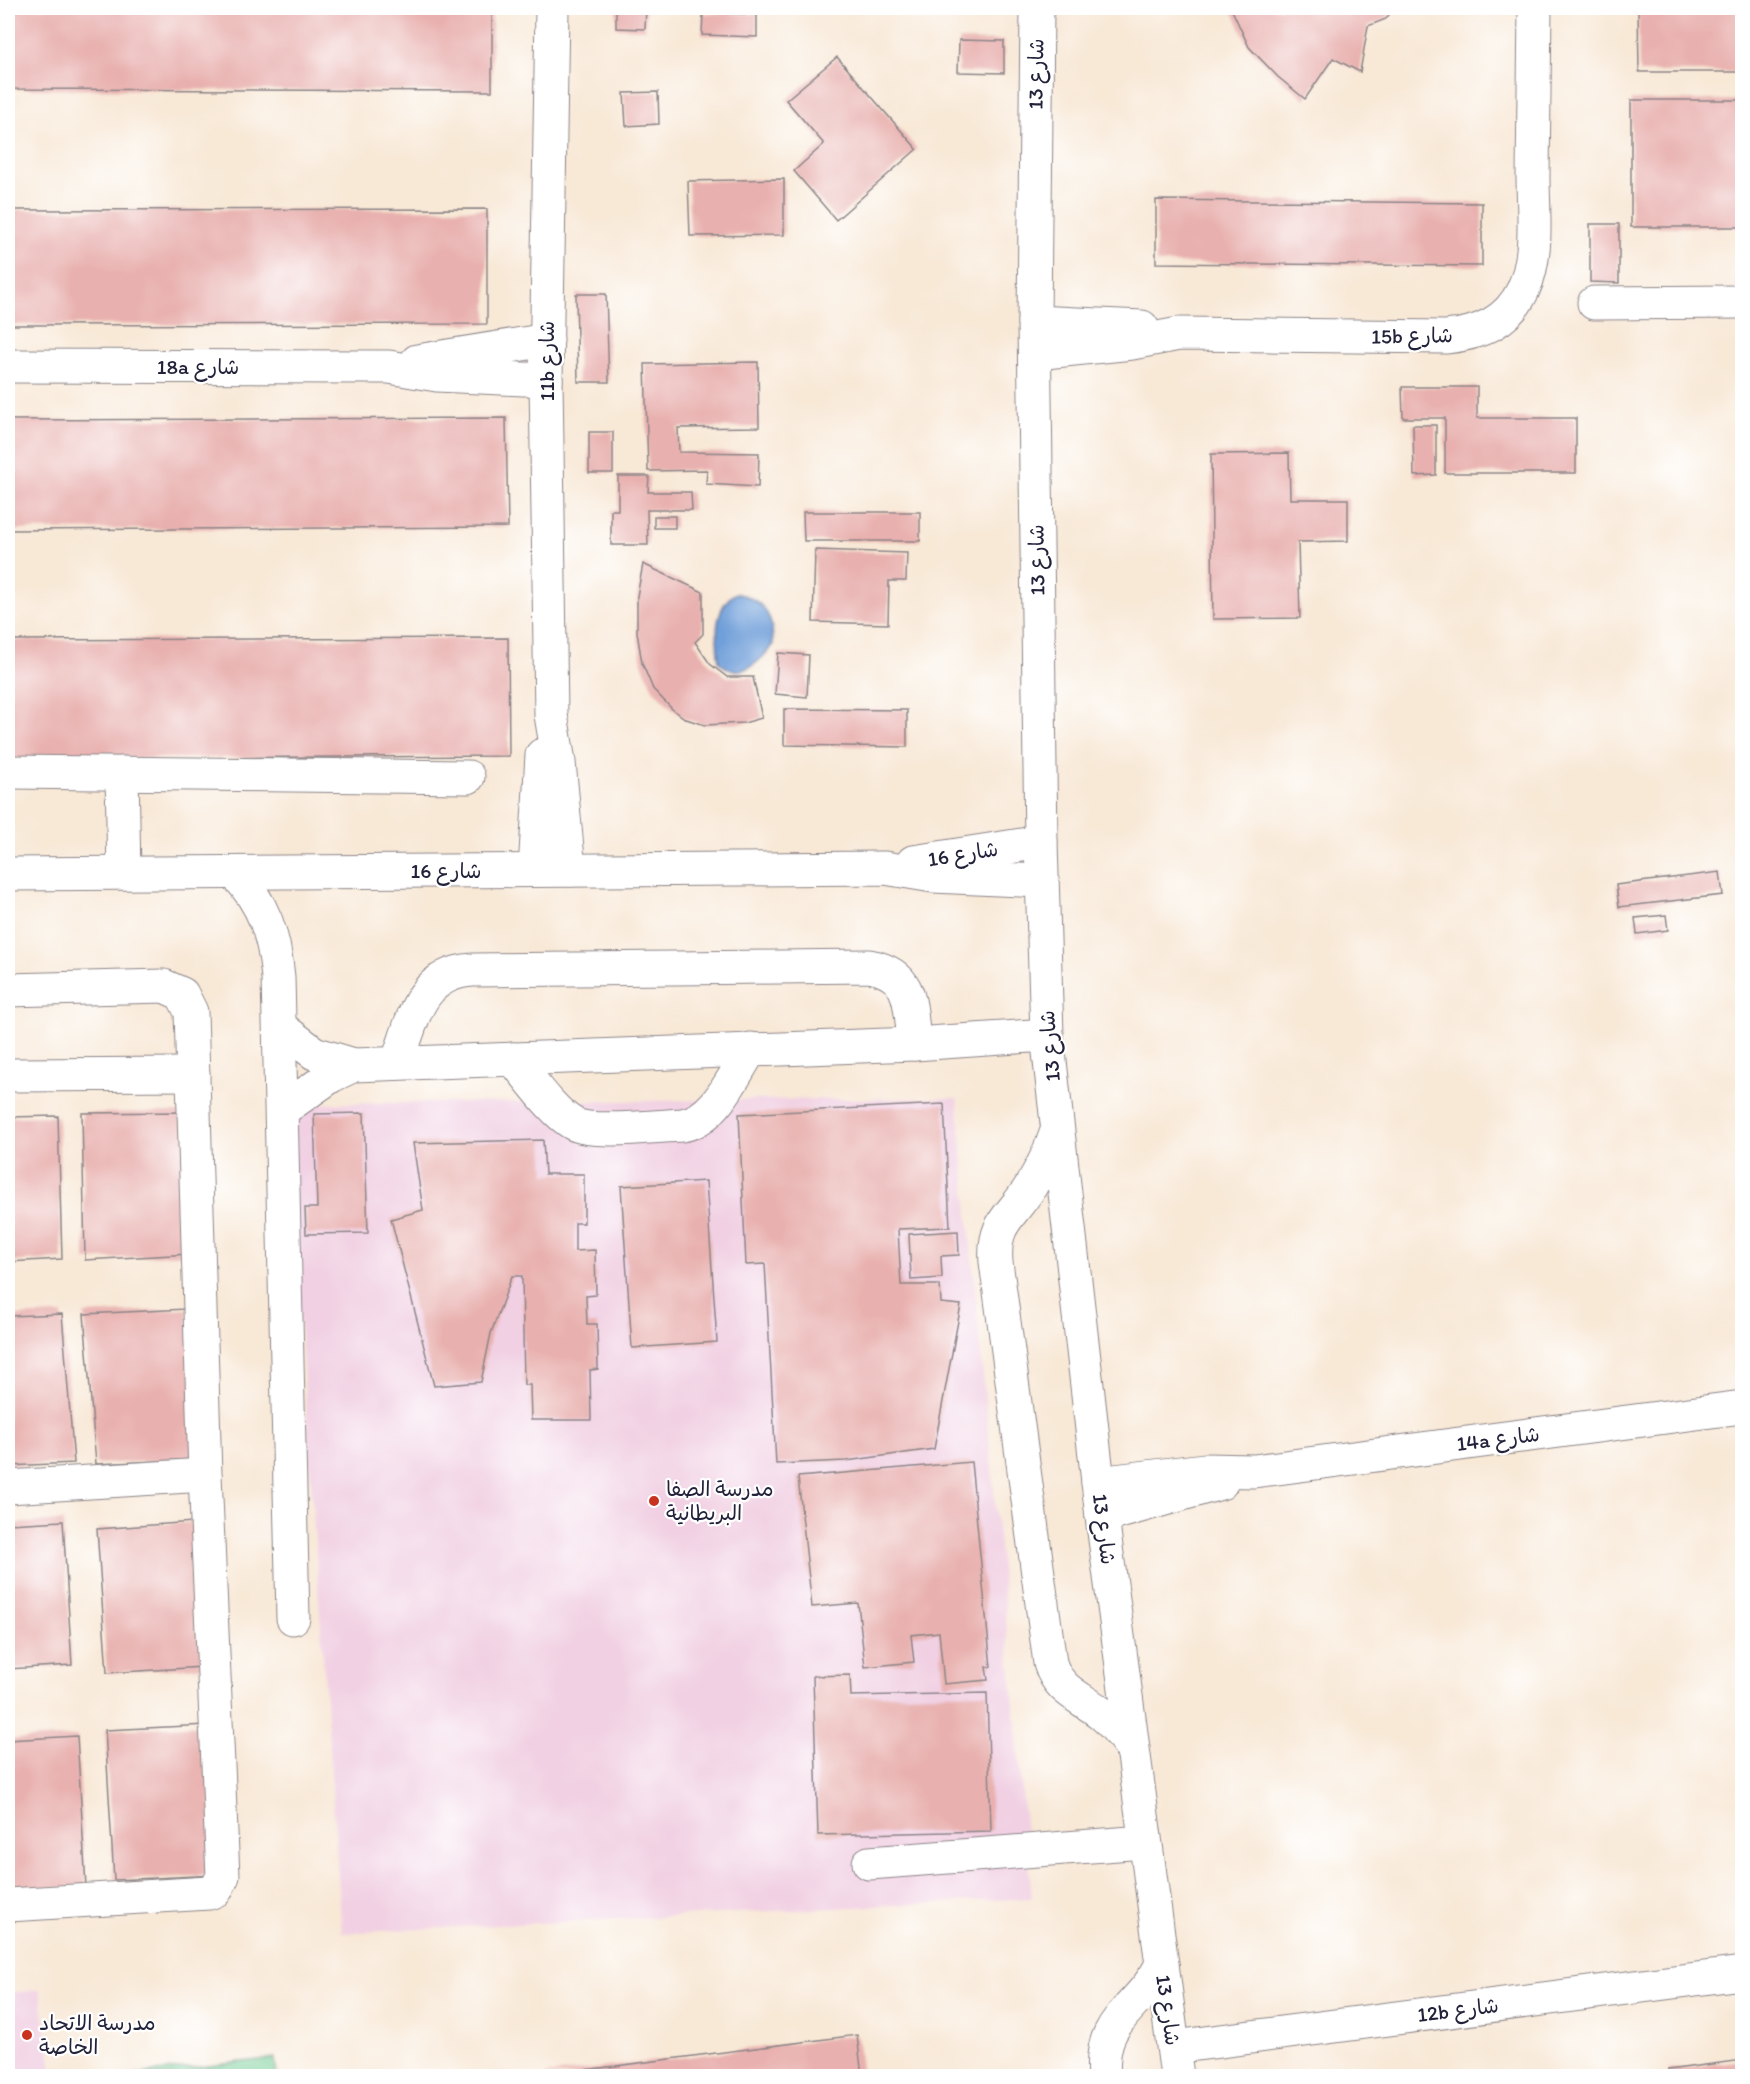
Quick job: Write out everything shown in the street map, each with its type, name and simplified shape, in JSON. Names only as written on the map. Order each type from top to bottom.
[{"type":"street","name":"11b شارع","points":[[552,8],[546,380],[551,715],[559,762],[569,870]]},
{"type":"street","name":"شارع 13","points":[[1037,8],[1034,337],[1041,842],[1047,1035],[1102,1517],[1176,2062]]},
{"type":"street","name":"15b شارع","points":[[1034,337],[1131,326],[1179,334],[1446,337],[1470,334],[1492,326],[1510,310],[1524,289],[1533,242],[1535,8]]},
{"type":"street","points":[[1594,303],[1743,302]]},
{"type":"street","name":"18a شارع","points":[[389,367],[547,340]]},
{"type":"street","name":"18a شارع","points":[[8,366],[389,367],[437,375],[546,380]]},
{"type":"street","name":"11b شارع","points":[[536,870],[541,763],[551,715]]},
{"type":"street","points":[[8,772],[468,777]]},
{"type":"street","points":[[122,774],[124,873]]},
{"type":"street","name":"شارع 16","points":[[885,868],[931,858],[1041,842]]},
{"type":"street","name":"شارع 16","points":[[8,874],[885,868],[933,876],[1042,881]]},
{"type":"street","points":[[235,873],[263,908],[271,929],[278,977],[293,1618]]},
{"type":"street","points":[[397,1063],[428,990],[440,978],[456,971],[473,970],[869,966],[894,974],[903,984],[909,997],[914,1044]]},
{"type":"street","points":[[8,990],[174,988],[188,1002],[191,1012],[205,1475],[221,1884],[209,1893],[8,1905]]},
{"type":"street","points":[[280,1027],[314,1053],[334,1061],[354,1065],[914,1044],[1047,1035]]},
{"type":"street","points":[[513,1059],[559,1110],[575,1124],[597,1128],[671,1125],[692,1123],[709,1112],[751,1049]]},
{"type":"street","points":[[282,1110],[331,1076],[354,1065]]},
{"type":"street","points":[[8,1075],[193,1074]]},
{"type":"street","points":[[1058,1129],[1048,1157],[1036,1177],[1005,1217],[994,1246],[1050,1663],[1060,1686],[1101,1713],[1132,1749]]},
{"type":"street","name":"14a شارع","points":[[1098,1483],[1205,1470],[1254,1471],[1743,1407]]},
{"type":"street","name":"14a شارع","points":[[1102,1517],[1209,1488],[1254,1471]]},
{"type":"street","points":[[8,1487],[205,1475]]},
{"type":"street","points":[[874,1871],[1146,1852]]},
{"type":"street","points":[[1104,2076],[1105,2044],[1111,2028],[1152,1984],[1161,1964]]},
{"type":"street","name":"12b شارع","points":[[1176,2062],[1743,1973]]},
{"type":"shaded area","name":"مدرسة الصفا البريطانية","points":[[957,1098],[1032,1898],[342,1933],[285,1104]]},
{"type":"shaded area","name":"مدرسة الاتحاد الخاصة","points":[[40,1990],[53,2076],[8,2076],[8,1993]]},
{"type":"green space","points":[[1742,210],[1742,285],[1738,285]]},
{"type":"green space","points":[[275,2058],[277,2076],[123,2076]]},
{"type":"water","points":[[736,593],[760,605],[769,617],[773,634],[773,644],[762,657],[742,670],[727,668],[719,662],[717,643],[718,624],[723,606]]},
{"type":"building","points":[[8,8],[492,8],[492,91],[8,89]]},
{"type":"building","points":[[616,8],[646,8],[645,29],[616,28]]},
{"type":"building","points":[[1231,8],[1394,8],[1386,19],[1368,26],[1360,72],[1333,58],[1305,99],[1278,77],[1249,47]]},
{"type":"building","points":[[1638,8],[1742,8],[1742,72],[1639,72]]},
{"type":"building","points":[[703,13],[757,14],[757,37],[702,35]]},
{"type":"building","points":[[959,40],[1004,41],[1004,73],[958,72]]},
{"type":"building","points":[[837,57],[917,149],[836,220],[794,171],[824,144],[786,100]]},
{"type":"building","points":[[658,92],[659,124],[626,126],[624,93]]},
{"type":"building","points":[[1631,100],[1740,100],[1740,227],[1631,227]]},
{"type":"building","points":[[784,179],[784,235],[690,236],[688,181]]},
{"type":"building","points":[[1156,200],[1482,203],[1482,266],[1156,263]]},
{"type":"building","points":[[487,209],[487,324],[8,325],[8,210]]},
{"type":"building","points":[[1590,224],[1619,224],[1619,283],[1590,282]]},
{"type":"building","points":[[576,294],[606,294],[609,382],[578,382]]},
{"type":"building","points":[[758,362],[759,427],[678,428],[679,452],[759,453],[758,487],[706,484],[707,470],[648,471],[645,364]]},
{"type":"building","points":[[1402,387],[1477,387],[1477,418],[1576,418],[1576,473],[1445,473],[1445,418],[1403,418]]},
{"type":"building","points":[[506,418],[508,527],[8,530],[8,420]]},
{"type":"building","points":[[1413,425],[1436,425],[1436,475],[1414,476]]},
{"type":"building","points":[[589,432],[613,432],[613,473],[589,473]]},
{"type":"building","points":[[1289,453],[1290,499],[1348,499],[1348,541],[1298,542],[1300,618],[1213,619],[1211,454]]},
{"type":"building","points":[[618,476],[649,476],[648,492],[691,492],[692,510],[647,510],[648,545],[611,545],[611,510],[618,510]]},
{"type":"building","points":[[803,512],[920,512],[920,541],[804,541]]},
{"type":"building","points":[[654,516],[675,516],[675,528],[654,528]]},
{"type":"building","points":[[815,550],[907,553],[906,581],[889,581],[888,624],[813,622]]},
{"type":"building","points":[[643,564],[703,592],[703,634],[695,642],[710,664],[727,677],[753,677],[762,718],[744,723],[705,725],[686,719],[672,709],[653,689],[642,663],[637,632],[637,596]]},
{"type":"building","points":[[508,638],[509,756],[8,759],[8,640]]},
{"type":"building","points":[[778,653],[809,655],[807,697],[775,694]]},
{"type":"building","points":[[784,709],[907,710],[907,747],[784,745]]},
{"type":"building","points":[[1720,872],[1723,895],[1619,907],[1616,885]]},
{"type":"building","points":[[1666,915],[1668,930],[1637,934],[1635,918]]},
{"type":"building","points":[[944,1104],[950,1227],[898,1229],[901,1285],[940,1285],[941,1303],[961,1305],[934,1449],[846,1461],[776,1464],[765,1264],[746,1265],[739,1114]]},
{"type":"building","points":[[185,1112],[190,1254],[85,1260],[82,1113]]},
{"type":"building","points":[[364,1113],[368,1233],[306,1234],[305,1208],[317,1208],[314,1114]]},
{"type":"building","points":[[58,1116],[62,1259],[8,1262],[8,1117]]},
{"type":"building","points":[[543,1140],[545,1174],[584,1174],[584,1223],[575,1223],[575,1251],[595,1250],[596,1295],[586,1296],[587,1324],[597,1324],[598,1369],[590,1370],[591,1420],[531,1420],[530,1385],[524,1385],[522,1276],[512,1276],[491,1333],[481,1382],[434,1386],[391,1219],[423,1210],[413,1143]]},
{"type":"building","points":[[706,1181],[717,1342],[632,1348],[621,1186]]},
{"type":"building","points":[[958,1231],[959,1255],[941,1256],[942,1278],[911,1280],[909,1234]]},
{"type":"building","points":[[187,1309],[198,1459],[96,1464],[84,1314]]},
{"type":"building","points":[[62,1314],[74,1463],[8,1466],[8,1316]]},
{"type":"building","points":[[971,1462],[991,1667],[986,1667],[988,1680],[944,1684],[939,1632],[911,1635],[914,1662],[865,1667],[858,1603],[812,1607],[798,1477]]},
{"type":"building","points":[[63,1521],[72,1665],[8,1669],[8,1524]]},
{"type":"building","points":[[193,1522],[203,1667],[107,1673],[97,1529]]},
{"type":"building","points":[[850,1675],[851,1696],[987,1693],[991,1831],[818,1835],[813,1676]]},
{"type":"building","points":[[207,1725],[216,1875],[114,1880],[105,1730]]},
{"type":"building","points":[[77,1736],[86,1887],[8,1891],[8,1740]]},
{"type":"building","points":[[857,2035],[862,2076],[546,2076],[546,2075]]},
{"type":"building","points":[[1742,2060],[1742,2076],[1669,2076],[1668,2070]]},
{"type":"place","name":"مدرسة الصفا البريطانية","points":[[654,1501]]},
{"type":"place","name":"مدرسة الاتحاد الخاصة","points":[[27,2035]]}]
